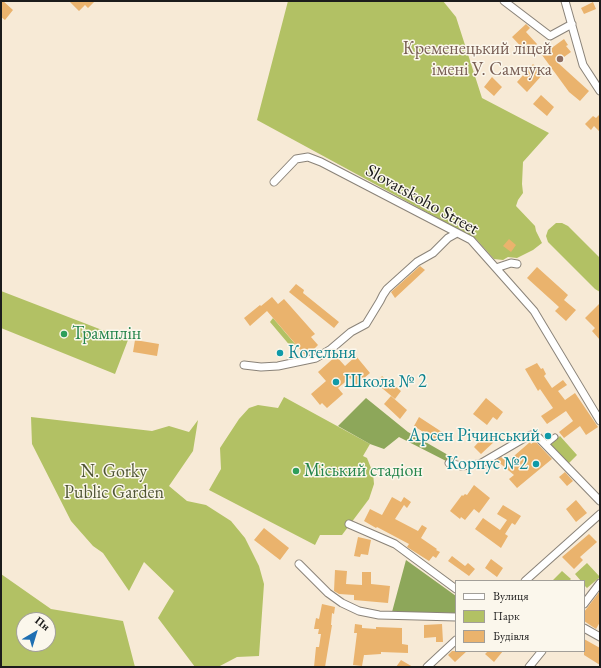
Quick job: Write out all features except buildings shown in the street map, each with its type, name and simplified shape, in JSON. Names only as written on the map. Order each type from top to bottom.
[{"type":"street","points":[[504,1],[550,36],[572,24]]},
{"type":"street","points":[[565,1],[583,65],[600,91]]},
{"type":"street","name":"Slovatskoho Street","points":[[274,182],[296,159],[308,157],[321,162],[457,233],[476,245],[534,311],[600,422]]},
{"type":"street","points":[[244,365],[278,366],[316,358],[331,349],[351,332],[366,324],[387,289],[417,262],[433,253],[448,238],[457,233]]},
{"type":"street","points":[[496,268],[511,263],[517,264]]},
{"type":"street","points":[[449,463],[461,466],[480,464],[531,435],[538,437],[600,501]]},
{"type":"street","points":[[545,445],[555,437]]},
{"type":"street","points":[[526,580],[600,514]]},
{"type":"street","points":[[349,524],[395,544],[455,588]]},
{"type":"street","points":[[299,564],[328,593],[342,603],[359,611],[379,615],[455,616]]},
{"type":"street","points":[[585,603],[600,583]]},
{"type":"street","points":[[585,629],[600,637]]},
{"type":"street","points":[[427,667],[455,641]]},
{"type":"street","points":[[529,667],[541,652]]},
{"type":"green space","points":[[288,1],[443,1],[456,17],[482,98],[549,133],[523,162],[523,193],[516,206],[535,226],[542,243],[533,250],[517,258],[508,257],[503,260],[494,259],[476,239],[257,120]]},
{"type":"green space","points":[[556,223],[562,223],[568,226],[600,258],[600,292],[595,289],[548,242],[546,236],[548,230]]},
{"type":"green space","name":"Трамплін","points":[[1,291],[128,340],[115,374],[1,328]]},
{"type":"green space","points":[[273,318],[296,345],[292,348],[270,322]]},
{"type":"green space","name":"Міський стадіон","points":[[284,397],[370,444],[363,456],[367,458],[373,473],[374,484],[369,499],[342,535],[320,535],[315,545],[209,490],[221,469],[220,448],[239,419],[249,408],[258,405],[278,408]]},
{"type":"green space","points":[[366,398],[408,432],[455,459],[450,463],[399,437],[384,449],[370,444],[338,426]]},
{"type":"green space","name":"N. Gorky Public Garden","points":[[31,417],[152,431],[169,426],[189,432],[198,420],[193,451],[169,486],[187,501],[206,505],[231,521],[245,538],[259,566],[264,584],[259,656],[237,657],[218,667],[195,667],[158,618],[174,591],[144,562],[129,591],[103,553],[93,546],[71,521],[32,444]]},
{"type":"green space","points":[[560,436],[577,455],[567,465],[549,446]]},
{"type":"green space","points":[[406,560],[455,595],[455,613],[392,612]]},
{"type":"green space","points":[[587,563],[600,577],[587,588],[585,586],[585,580],[580,580],[575,574]]},
{"type":"green space","points":[[562,571],[571,579],[570,580],[553,580]]},
{"type":"green space","points":[[1,574],[51,609],[123,621],[135,667],[1,667]]},
{"type":"place","name":"Кременецький ліцей імені У. Самчука","points":[[560,59]]},
{"type":"place","name":"Трамплін","points":[[64,334]]},
{"type":"place","name":"Котельня","points":[[280,353]]},
{"type":"place","name":"Школа № 2","points":[[336,382]]},
{"type":"place","name":"Арсен Річинський","points":[[548,436]]},
{"type":"place","name":"Корпус №2","points":[[536,464]]},
{"type":"place","name":"Міський стадіон","points":[[296,471]]}]
